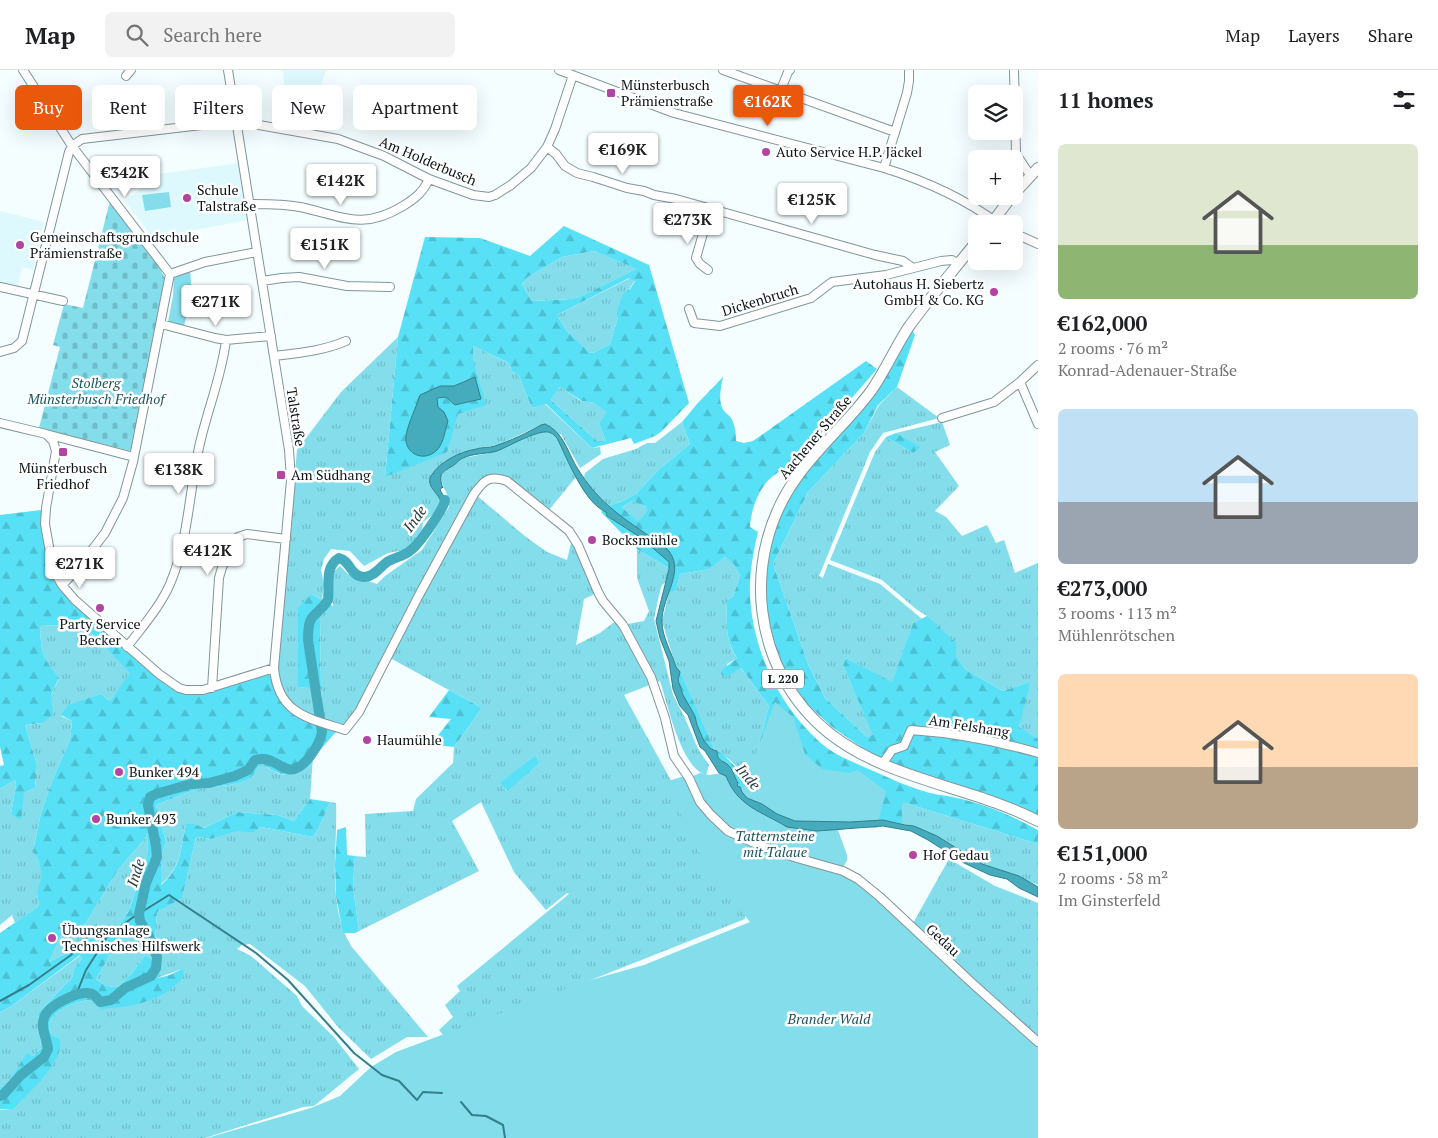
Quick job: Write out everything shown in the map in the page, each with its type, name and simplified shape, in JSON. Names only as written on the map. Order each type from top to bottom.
[{"type":"main road","points":[[1023,184],[1034,172]]},
{"type":"main road","name":"Aachener Straße","points":[[968,252],[908,328],[872,390],[797,477],[780,506],[769,535],[763,561],[760,588],[766,631],[779,671],[790,691],[804,708],[830,733],[862,754],[882,764],[922,779],[993,801],[1038,821]]},
{"type":"street","points":[[23,70],[72,146],[170,274],[126,490],[116,514],[105,533],[88,557],[62,585]]},
{"type":"street","name":"Talstraße","points":[[228,70],[230,85]]},
{"type":"street","points":[[559,70],[579,74],[646,103],[706,123],[884,168],[912,177],[965,201],[984,215]]},
{"type":"street","points":[[723,70],[895,132]]},
{"type":"street","points":[[780,92],[790,70]]},
{"type":"street","points":[[884,168],[906,93],[909,70]]},
{"type":"street","points":[[1014,70],[1016,154],[1022,166],[1034,172]]},
{"type":"street","name":"Am Holderbusch","points":[[289,130],[338,138],[384,156],[429,179],[472,195],[495,196],[530,168],[547,146],[579,74]]},
{"type":"street","name":"Am Holderbusch","points":[[72,146],[82,138],[175,128]]},
{"type":"street","name":"Talstraße","points":[[238,130],[289,450],[291,480],[274,668],[278,688],[285,703],[292,709],[312,719],[345,730],[359,712],[474,494],[481,484],[490,478],[498,478],[507,481],[555,519],[569,531],[578,545],[598,592],[623,625],[651,677],[665,718],[674,756],[689,778],[700,802],[728,831],[761,846],[826,866]]},
{"type":"street","points":[[0,352],[14,348],[22,341],[72,146]]},
{"type":"street","points":[[547,146],[565,166],[577,174],[644,191],[659,197],[676,199],[875,255],[904,261],[913,268]]},
{"type":"street","points":[[250,204],[298,207],[353,220],[375,220],[418,197],[429,179]]},
{"type":"street","points":[[708,270],[696,258],[710,209]]},
{"type":"street","points":[[1023,237],[1038,244]]},
{"type":"street","points":[[170,274],[205,262],[257,252]]},
{"type":"street","name":"Dickenbruch","points":[[689,309],[694,323],[720,326],[812,298],[832,282],[886,275],[940,261],[952,260],[959,264]]},
{"type":"street","points":[[262,281],[300,277],[348,286],[390,286]]},
{"type":"street","points":[[0,287],[63,301]]},
{"type":"street","points":[[161,324],[226,340],[271,336]]},
{"type":"street","points":[[127,647],[158,607],[170,585],[179,558],[186,533],[196,457],[221,370],[226,340]]},
{"type":"street","points":[[274,356],[311,351],[334,346],[346,341]]},
{"type":"street","points":[[942,418],[994,402],[1038,365]]},
{"type":"street","points":[[1020,382],[1038,424]]},
{"type":"street","points":[[0,423],[134,457]]},
{"type":"street","points":[[46,434],[53,441],[56,451],[45,524],[53,569],[62,585],[75,600],[127,647],[179,688],[194,691],[212,688],[274,668]]},
{"type":"street","points":[[212,688],[220,572],[238,537],[247,534],[286,539]]},
{"type":"street","name":"Am Felshang","points":[[882,764],[892,750],[904,746],[912,730],[991,741],[1038,753]]},
{"type":"street","name":"Gedau","points":[[826,866],[843,870],[858,879],[880,897],[1038,1042]]},
{"type":"shaded area","points":[[283,70],[326,70],[321,85],[284,85]]},
{"type":"shaded area","name":"Schule Talstraße","points":[[239,163],[248,220],[153,238],[125,201],[160,174]]},
{"type":"shaded area","name":"Gemeinschaftsgrundschule Prämienstraße","points":[[0,211],[44,222],[33,270],[22,267],[18,286],[0,282]]},
{"type":"shaded area","points":[[475,377],[481,399],[455,405],[446,397],[437,398],[438,407],[444,412],[448,421],[441,444],[432,454],[426,456],[416,455],[412,452],[408,448],[406,436],[420,395],[440,386],[454,386]]},
{"type":"shaded area","points":[[545,424],[551,427],[560,437],[576,466],[595,493],[627,521],[666,548],[672,556],[675,565],[674,574],[665,603],[662,622],[665,639],[676,667],[680,672],[678,680],[683,695],[695,716],[704,741],[711,749],[717,751],[718,758],[730,767],[738,783],[737,786],[740,787],[747,798],[795,821],[850,822],[883,820],[914,826],[937,836],[982,864],[1019,876],[1038,887],[1038,897],[1019,888],[1007,879],[990,875],[964,863],[911,831],[883,826],[817,831],[787,827],[744,802],[737,795],[726,776],[719,773],[705,751],[700,747],[688,715],[680,706],[673,689],[669,661],[656,621],[669,569],[669,562],[640,537],[607,516],[606,512],[590,499],[577,479],[557,438],[552,433],[540,433],[524,438],[497,451],[467,456],[461,459],[444,471],[441,476],[443,488],[440,490],[448,503],[443,514],[439,510],[441,501],[430,481],[431,476],[440,466],[457,455],[478,448],[495,446]]},
{"type":"green space","points":[[169,192],[171,207],[145,211],[142,195]]},
{"type":"green space","name":"Stolberg Münsterbusch Friedhof","points":[[110,201],[159,266],[165,279],[131,451],[39,428],[60,347],[53,345],[64,304],[83,308]]},
{"type":"green space","points":[[564,226],[649,265],[689,403],[655,436],[634,444],[631,438],[592,448],[546,404],[532,408],[519,376],[512,371],[509,363],[473,346],[473,360],[486,405],[458,414],[447,452],[385,477],[398,337],[425,237],[480,238],[530,256]],"holes":[[[594,251],[637,269],[579,297],[532,301],[522,284],[528,277],[562,257]],[[629,278],[635,281],[630,289],[623,294],[618,307],[618,317],[610,344],[593,353],[589,352],[566,330],[557,315]],[[465,380],[481,399],[455,405],[446,397],[437,398],[438,407],[444,412],[444,432],[441,442],[406,436],[440,386],[454,386]],[[560,387],[582,401],[594,403],[607,412],[599,423],[606,441],[597,441],[551,400]]]},
{"type":"green space","points":[[594,251],[638,269],[579,297],[532,301],[522,284],[528,277],[562,257]]},
{"type":"green space","points":[[190,270],[192,294],[184,326],[168,322],[173,296],[174,275]]},
{"type":"green space","points":[[630,278],[635,280],[618,307],[618,317],[610,344],[593,353],[589,352],[566,330],[557,315]]},
{"type":"green space","points":[[911,329],[915,335],[897,387],[878,405],[864,433],[808,492],[773,564],[808,664],[825,698],[867,737],[873,735],[843,665],[846,658],[892,682],[913,623],[927,616],[956,643],[956,656],[966,670],[1003,691],[1026,683],[1030,684],[1019,727],[1038,739],[1038,816],[994,796],[887,762],[832,727],[807,704],[783,669],[769,630],[764,588],[772,537],[784,508],[804,475],[876,392]]},
{"type":"green space","points":[[398,337],[385,477],[473,360],[473,346],[509,363],[512,371],[519,376],[532,408],[545,404],[592,448],[600,447],[601,454],[580,468],[561,434],[548,425],[541,425],[498,445],[479,448],[445,461],[431,476],[433,490],[440,497],[441,508],[423,522],[422,529],[410,546],[404,550],[388,553],[364,566],[350,551],[331,549],[324,559],[321,570],[324,584],[322,600],[311,594],[299,687],[314,688],[316,718],[300,711],[290,703],[283,692],[277,675],[297,450],[341,392]]},
{"type":"green space","points":[[866,361],[877,369],[790,469],[781,471],[767,482],[761,490],[753,509],[750,527],[758,532],[750,580],[750,596],[752,617],[764,660],[773,680],[796,717],[831,751],[916,789],[953,797],[1009,815],[1038,830],[1038,844],[902,802],[902,824],[883,820],[850,822],[747,798],[737,786],[738,783],[730,766],[719,759],[717,751],[740,770],[749,772],[756,756],[769,706],[741,668],[726,677],[721,674],[722,670],[737,658],[728,637],[727,600],[733,597],[740,575],[734,564],[725,557],[710,569],[680,574],[676,590],[669,593],[673,578],[666,548],[607,506],[621,502],[637,493],[658,470],[690,444],[682,422],[723,377],[720,395],[721,405],[732,420],[736,441],[744,443],[753,441]],"holes":[[[632,501],[646,507],[647,512],[638,522],[622,507]]]},
{"type":"green space","points":[[560,387],[581,401],[594,403],[608,412],[599,423],[606,441],[597,441],[551,400]]},
{"type":"green space","points":[[897,387],[939,418],[883,433],[870,452],[819,576],[823,578],[828,564],[880,584],[922,619],[913,623],[892,683],[846,658],[843,665],[874,736],[867,737],[825,698],[808,664],[773,564],[808,492],[864,433],[879,405]]},
{"type":"green space","points":[[682,422],[690,444],[658,470],[637,493],[621,502],[607,506],[594,493],[584,477],[585,473],[603,459],[636,449],[647,443],[655,443]]},
{"type":"green space","points":[[942,422],[950,445],[935,452],[959,486],[935,511],[946,517],[962,536],[987,525],[996,543],[1004,540],[1015,573],[1038,563],[1038,739],[1019,728],[1026,683],[1003,691],[966,670],[927,616],[882,580],[830,560],[875,452],[886,437],[913,453],[920,447],[896,433]]},
{"type":"green space","points":[[548,431],[557,438],[576,477],[549,510],[507,479],[481,482],[354,715],[345,727],[324,719],[321,689],[320,616],[333,606],[332,573],[340,566],[348,574],[377,584],[385,576],[422,550],[449,507],[448,497],[440,478],[448,468],[463,458],[490,453],[528,436]]},
{"type":"green space","points":[[896,433],[921,447],[913,453],[886,437]]},
{"type":"green space","points":[[476,495],[547,552],[567,560],[572,539],[597,593],[584,599],[576,645],[600,633],[617,620],[622,625],[644,621],[649,611],[637,578],[637,549],[670,569],[666,582],[662,585],[654,619],[673,695],[698,749],[709,765],[706,775],[697,770],[689,761],[683,749],[671,719],[660,681],[624,695],[745,915],[745,919],[449,1036],[444,1036],[439,1030],[453,1017],[445,1005],[460,991],[457,986],[569,894],[567,893],[546,910],[514,872],[481,802],[452,821],[479,871],[359,931],[353,886],[355,856],[366,857],[365,814],[413,811],[416,799],[453,763],[454,747],[482,708],[390,658]],"holes":[[[535,757],[540,763],[506,791],[501,783]]]},
{"type":"green space","points":[[632,501],[646,507],[648,512],[638,523],[622,507]]},
{"type":"green space","points":[[41,510],[47,556],[54,582],[93,620],[185,692],[270,673],[283,703],[337,731],[307,764],[293,774],[281,774],[262,764],[245,781],[194,790],[156,805],[166,842],[161,856],[161,885],[177,865],[186,824],[195,824],[204,828],[237,812],[278,815],[294,821],[310,799],[330,802],[313,837],[261,827],[254,833],[237,831],[211,839],[196,837],[182,898],[157,912],[155,941],[126,937],[112,944],[107,960],[96,979],[106,986],[118,987],[132,973],[145,955],[160,965],[158,978],[183,969],[184,976],[167,992],[146,1002],[100,1009],[91,1000],[72,1004],[59,1011],[50,1021],[49,1027],[52,1035],[59,1038],[60,1047],[57,1056],[44,1076],[12,1110],[0,1109],[0,1087],[7,1085],[27,1053],[33,1056],[41,1048],[38,1013],[72,978],[74,969],[82,959],[80,955],[10,1007],[0,1012],[0,933],[39,906],[37,892],[42,876],[39,861],[33,851],[41,813],[70,740],[72,721],[61,715],[68,705],[101,694],[110,701],[130,673],[83,624],[79,626],[40,625],[44,654],[49,665],[59,678],[51,695],[53,714],[43,723],[25,725],[37,765],[35,788],[24,793],[21,820],[11,814],[16,785],[15,780],[0,789],[0,766],[4,765],[0,747],[0,515]],"holes":[[[147,833],[148,852],[129,911],[120,924],[101,932],[49,962],[63,931],[85,924],[118,870],[146,837]]]},
{"type":"green space","points":[[603,510],[607,516],[629,529],[665,557],[670,569],[637,549],[601,512]]},
{"type":"green space","points":[[725,557],[734,563],[740,575],[733,597],[727,600],[728,637],[737,658],[727,664],[729,675],[740,667],[769,706],[756,756],[749,772],[740,770],[714,749],[676,667],[662,621],[669,593],[676,589],[680,574],[710,569]]},
{"type":"green space","points":[[311,594],[333,606],[320,616],[321,689],[298,687],[298,608]]},
{"type":"green space","points":[[83,624],[131,673],[110,701],[101,694],[88,699],[61,716],[72,721],[70,740],[41,813],[33,851],[39,860],[42,871],[38,893],[39,906],[15,923],[12,915],[0,925],[0,789],[15,780],[16,785],[11,814],[24,793],[35,788],[37,765],[25,725],[43,723],[51,695],[59,679],[44,654],[40,625],[79,626]]},
{"type":"green space","points":[[680,672],[713,750],[704,741],[695,716],[686,703],[678,680]]},
{"type":"green space","points":[[449,690],[482,708],[454,747],[436,745],[436,738],[451,719],[429,717]]},
{"type":"green space","name":"Brander Wald","points":[[775,702],[793,717],[805,754],[822,769],[849,773],[858,770],[886,791],[877,828],[861,827],[838,830],[847,855],[843,868],[1038,1046],[1038,1138],[207,1138],[311,1108],[340,1096],[371,1067],[396,1052],[587,981],[644,965],[750,922],[715,879],[697,849],[666,782],[684,776],[691,777],[700,773],[709,775],[731,772],[742,790]]},
{"type":"green space","points":[[535,756],[540,763],[507,791],[500,783]]},
{"type":"green space","points":[[313,757],[310,799],[294,821],[278,815],[237,812],[204,828],[195,824],[186,824],[179,858],[172,872],[160,885],[161,856],[166,842],[156,805],[194,790],[245,781],[262,764],[278,773],[290,775],[301,769]]},
{"type":"green space","points":[[330,802],[336,803],[336,895],[343,929],[351,946],[428,1037],[407,1037],[371,1059],[338,1027],[305,986],[250,944],[242,945],[237,949],[251,956],[297,996],[302,1006],[334,1037],[359,1069],[314,1106],[303,1107],[205,1138],[0,1138],[0,1110],[12,1110],[59,1038],[52,1035],[49,1027],[50,1021],[59,1011],[72,1004],[91,1000],[100,1009],[182,969],[157,978],[160,965],[155,941],[157,912],[182,897],[196,837],[211,839],[237,830],[254,833],[261,827],[313,837]]},
{"type":"green space","points":[[902,802],[1038,844],[1038,885],[982,864],[937,836],[914,826],[902,824]]},
{"type":"green space","points":[[346,827],[347,855],[355,856],[353,886],[359,931],[355,933],[343,933],[336,896],[337,830]]},
{"type":"green space","points":[[147,831],[148,852],[129,911],[120,924],[101,932],[49,962],[63,931],[85,924],[118,870],[146,837]]},
{"type":"green space","points":[[949,859],[995,886],[1038,903],[1038,1038],[912,925]]},
{"type":"green space","points":[[126,937],[148,940],[155,962],[145,955],[132,973],[118,987],[106,986],[96,979],[107,960],[111,944]]},
{"type":"green space","points":[[81,955],[82,959],[74,969],[72,978],[38,1013],[41,1048],[17,1071],[7,1085],[0,1087],[0,1012],[10,1007]]},
{"type":"waterway","name":"Inde","points":[[0,1096],[21,1075],[44,1057],[48,1049],[43,1022],[46,1013],[50,1009],[63,1001],[83,993],[92,994],[100,1002],[111,1000],[125,988],[151,976],[156,968],[157,957],[148,934],[140,921],[139,914],[146,883],[157,857],[148,805],[150,797],[191,784],[209,783],[235,776],[248,770],[255,760],[269,760],[288,769],[299,767],[305,762],[318,743],[322,732],[308,630],[311,619],[328,600],[329,571],[331,566],[339,558],[346,562],[356,574],[365,577],[372,575],[387,562],[406,554],[415,546],[436,518],[445,500]]},
{"type":"waterway","points":[[76,995],[86,970],[107,937],[132,918],[169,895],[256,953],[288,980],[354,1053],[382,1075],[399,1081],[417,1100],[423,1092],[442,1093]]},
{"type":"waterway","points":[[0,1001],[29,985],[71,955],[89,935],[107,937]]},
{"type":"waterway","points":[[461,1102],[472,1115],[486,1116],[503,1125],[505,1138]]},
{"type":"place","name":"Münsterbusch Prämienstraße","points":[[611,93]]},
{"type":"place","name":"Auto Service H.P. Jäckel","points":[[766,152]]},
{"type":"place","name":"Schule Talstraße","points":[[187,198]]},
{"type":"place","name":"Gemeinschaftsgrundschule Prämienstraße","points":[[20,245]]},
{"type":"place","name":"Autohaus H. Siebertz GmbH & Co. KG","points":[[994,292]]},
{"type":"place","name":"Münsterbusch Friedhof","points":[[63,452]]},
{"type":"place","name":"Am Südhang","points":[[281,475]]},
{"type":"place","name":"Bocksmühle","points":[[592,540]]},
{"type":"place","name":"Party Service Becker","points":[[100,608]]},
{"type":"place","name":"Haumühle","points":[[367,740]]},
{"type":"place","name":"Bunker 494","points":[[119,772]]},
{"type":"place","name":"Bunker 493","points":[[96,819]]},
{"type":"place","name":"Hof Gedau","points":[[913,855]]},
{"type":"place","name":"Übungsanlage Technisches Hilfswerk","points":[[52,938]]},
{"type":"park label","name":"Tatternsteine mit Talaue","points":[[775,844]]}]
